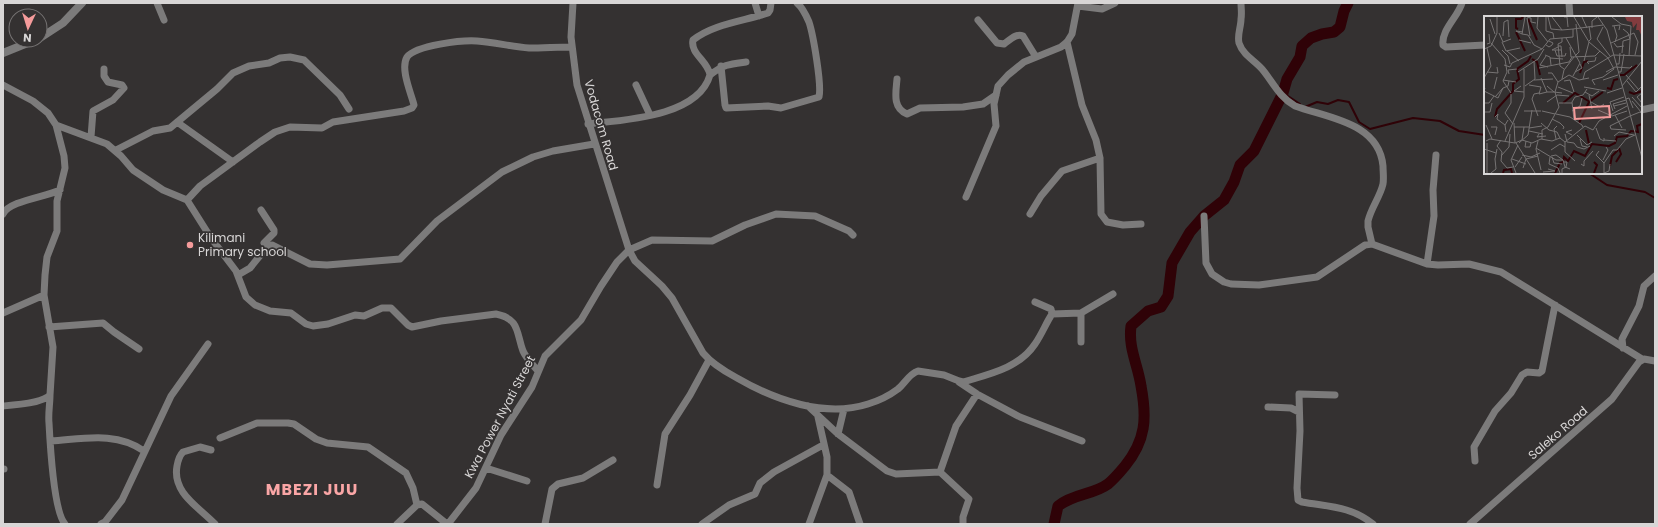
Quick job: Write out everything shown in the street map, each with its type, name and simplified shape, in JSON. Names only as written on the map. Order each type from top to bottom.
[{"type":"street","points":[[48,33],[63,23],[82,3]]},
{"type":"street","points":[[157,3],[164,20]]},
{"type":"street","name":"Vodacom Road","points":[[573,3],[572,47],[577,85],[594,144],[629,250]]},
{"type":"street","points":[[756,3],[759,16]]},
{"type":"street","points":[[710,75],[708,67],[694,50],[693,40],[698,35],[716,28],[770,12],[771,3]]},
{"type":"street","points":[[721,66],[726,108],[768,106],[781,108],[819,97],[809,23],[806,14],[797,3]]},
{"type":"street","points":[[966,197],[996,126],[994,104],[998,86],[1008,75],[1024,62],[1067,42],[1072,34],[1078,4],[1102,9],[1115,3]]},
{"type":"street","points":[[1241,3],[1239,34],[1240,45],[1249,58],[1263,71],[1277,92],[1287,102],[1303,110],[1350,124],[1361,130],[1378,147],[1382,159],[1383,179],[1368,221],[1372,244]]},
{"type":"street","points":[[1462,3],[1459,12],[1443,39],[1443,45],[1446,47],[1484,45]]},
{"type":"street","points":[[1569,3],[1570,16]]},
{"type":"street","points":[[978,20],[997,43],[1004,44],[1020,34],[1023,36],[1036,57]]},
{"type":"street","points":[[187,200],[200,186],[275,132],[290,126],[322,128],[328,123],[404,111],[412,108],[414,105],[406,81],[406,64],[407,58],[415,51],[430,46],[475,41],[527,48],[572,47]]},
{"type":"street","points":[[1067,42],[1082,105],[1096,140],[1100,158],[1101,214],[1107,222],[1123,225],[1141,224]]},
{"type":"street","points":[[3,53],[15,48]]},
{"type":"street","points":[[116,150],[153,131],[170,128],[217,89],[233,73],[249,66],[290,57],[299,58],[307,63],[340,95],[348,109]]},
{"type":"street","points":[[588,124],[650,115],[693,100],[702,92],[710,75],[721,66],[746,62]]},
{"type":"street","points":[[90,137],[93,111],[113,100],[124,88],[122,85],[108,82],[104,76],[104,69]]},
{"type":"street","points":[[897,79],[896,103],[902,111],[907,114],[920,108],[963,107],[983,104],[996,94]]},
{"type":"street","points":[[3,85],[33,101],[48,113],[56,125],[64,156],[64,179],[57,200],[57,231],[47,257],[44,295],[53,347],[48,422],[58,512],[65,524]]},
{"type":"street","points":[[636,85],[650,115]]},
{"type":"street","points":[[1642,110],[1655,107]]},
{"type":"street","points":[[177,122],[233,162]]},
{"type":"street","points":[[56,125],[107,144],[116,150],[132,170],[163,190],[187,200],[211,238],[238,275],[246,297],[255,305],[270,311],[290,313],[306,324],[313,326],[328,324],[355,315],[362,316],[382,308],[391,308],[408,325],[412,327],[470,316],[496,314],[505,316],[515,326],[520,335],[523,350],[538,371]]},
{"type":"street","points":[[238,275],[250,268],[267,247],[275,246],[310,264],[327,265],[396,261],[403,257],[437,221],[502,172],[534,157],[553,151],[594,144]]},
{"type":"street","points":[[1427,264],[1434,216],[1434,176],[1436,155]]},
{"type":"street","points":[[1030,214],[1041,196],[1062,171],[1100,158]]},
{"type":"street","points":[[3,214],[9,206],[49,196],[60,190]]},
{"type":"street","points":[[261,210],[274,230],[274,233],[264,243],[267,247]]},
{"type":"street","name":"Kwa Power Nyati Street","points":[[448,524],[460,507],[472,494],[501,435],[532,387],[548,351],[581,320],[617,262],[629,250],[646,241],[652,240],[712,241],[745,225],[776,214],[815,216],[849,231],[853,235]]},
{"type":"street","points":[[1204,216],[1206,263],[1215,276],[1224,282],[1237,285],[1259,285],[1317,278],[1365,245],[1372,244],[1427,264],[1469,264],[1489,268],[1513,279],[1642,359],[1655,361]]},
{"type":"street","points":[[629,250],[635,261],[662,286],[672,298],[709,360],[721,369],[769,395],[808,406],[844,409],[870,403],[890,394],[918,371],[944,375],[1020,417],[1082,441]]},
{"type":"street","points":[[1623,348],[1622,339],[1639,306],[1644,286],[1655,276]]},
{"type":"street","points":[[1052,314],[1081,314],[1113,294]]},
{"type":"street","points":[[3,312],[44,295]]},
{"type":"street","points":[[958,382],[999,371],[1018,361],[1035,344],[1052,314],[1051,309],[1035,302]]},
{"type":"street","points":[[1475,461],[1474,447],[1495,411],[1511,393],[1522,375],[1531,372],[1539,373],[1542,371],[1555,306]]},
{"type":"street","points":[[1081,314],[1081,342]]},
{"type":"street","points":[[49,327],[103,323],[139,349]]},
{"type":"street","points":[[101,524],[105,522],[122,500],[171,396],[208,344]]},
{"type":"street","name":"Saleko Road","points":[[1470,524],[1612,400],[1642,359]]},
{"type":"street","points":[[657,485],[665,434],[690,395],[709,360]]},
{"type":"street","points":[[940,472],[956,426],[977,394]]},
{"type":"street","points":[[1335,395],[1299,394],[1300,431],[1297,488],[1298,500],[1356,512],[1373,524]]},
{"type":"street","points":[[3,406],[41,400],[50,395]]},
{"type":"street","points":[[808,406],[818,417],[838,434],[887,471],[896,474],[940,472],[969,499],[963,516],[963,524]]},
{"type":"street","points":[[1268,407],[1291,408],[1299,412]]},
{"type":"street","points":[[838,434],[844,409]]},
{"type":"street","points":[[809,524],[826,475],[827,457],[823,445],[818,417]]},
{"type":"street","points":[[220,438],[257,424],[288,423],[294,424],[316,439],[327,443],[368,447],[406,473],[413,488],[417,505]]},
{"type":"street","points":[[51,441],[112,438],[125,440],[144,452]]},
{"type":"street","points":[[702,524],[729,505],[755,494],[760,483],[774,472],[823,445]]},
{"type":"street","points":[[211,450],[200,447],[183,452],[179,458],[176,476],[177,482],[184,493],[215,524]]},
{"type":"street","points":[[545,524],[551,492],[558,484],[583,478],[613,460]]},
{"type":"street","points":[[486,468],[527,481]]},
{"type":"street","points":[[826,475],[849,492],[860,524]]},
{"type":"street","points":[[397,524],[417,505],[424,505],[448,524]]},
{"type":"waterway","points":[[1054,524],[1058,506],[1064,502],[1102,488],[1108,484],[1115,478],[1132,456],[1141,438],[1144,408],[1140,378],[1132,349],[1130,334],[1131,326],[1148,311],[1161,307],[1168,296],[1172,263],[1190,232],[1204,216],[1224,200],[1234,182],[1240,165],[1254,151],[1283,93],[1287,79],[1300,57],[1302,46],[1311,38],[1334,32],[1340,27],[1344,11],[1348,3]]},
{"type":"waterway","points":[[1285,94],[1300,104]]},
{"type":"waterway","points":[[1305,107],[1317,102],[1328,104],[1338,100],[1349,102],[1359,122],[1370,129],[1413,118],[1440,121],[1459,131],[1484,135]]},
{"type":"waterway","points":[[1590,174],[1607,185],[1645,192],[1655,198]]},
{"type":"place","name":"Kilimani Primary school","points":[[190,245]]},
{"type":"district","name":"MBEZI JUU","points":[[312,489]]}]
